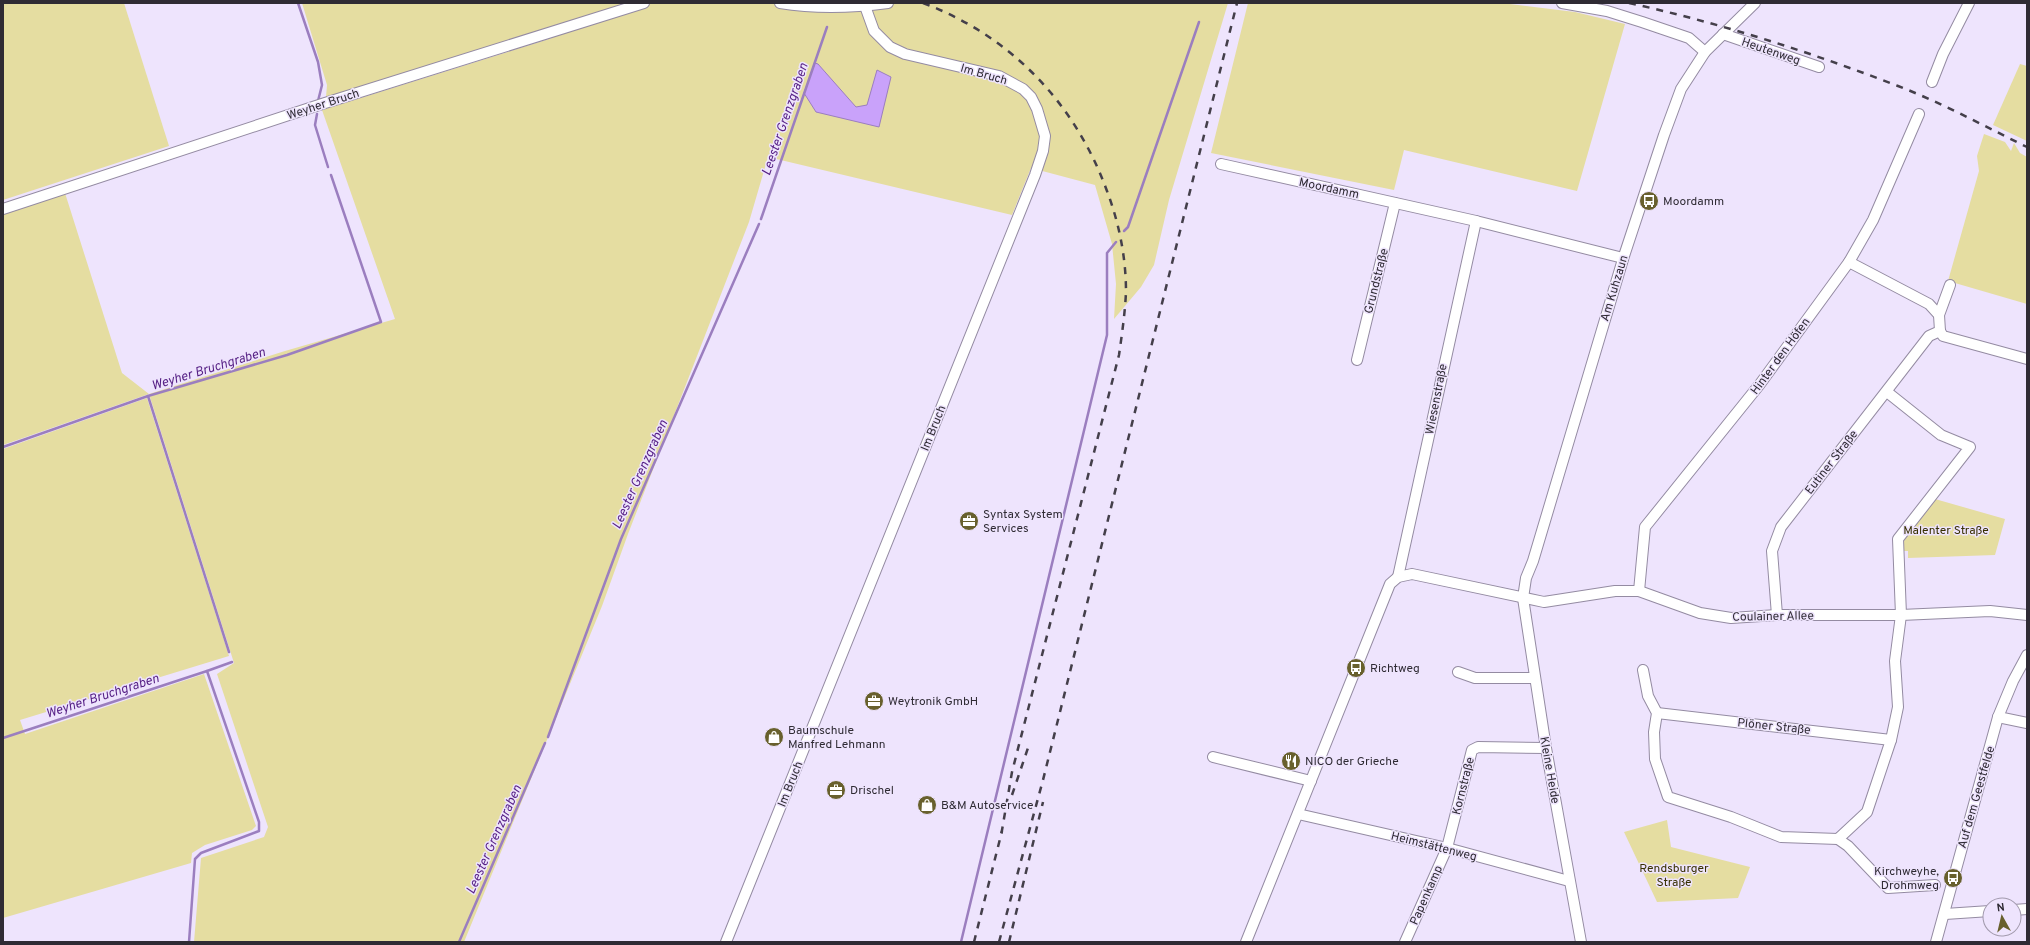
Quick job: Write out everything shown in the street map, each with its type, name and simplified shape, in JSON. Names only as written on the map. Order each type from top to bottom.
[{"type":"street","name":"Weyher Bruch","points":[[3,209],[332,101],[644,3]]},
{"type":"street","points":[[780,3],[814,8],[865,6],[888,3]]},
{"type":"street","points":[[1562,3],[1607,12],[1642,22],[1689,38],[1706,52]]},
{"type":"street","name":"Am Kuhzaun","points":[[1524,598],[1526,578],[1533,561],[1623,258],[1681,88],[1706,52],[1755,3]]},
{"type":"street","points":[[1932,82],[1943,54],[1969,3]]},
{"type":"street","name":"Im Bruch","points":[[726,942],[1043,152],[1045,136],[1041,120],[1031,97],[1023,89],[1000,76],[905,54],[890,47],[874,31],[865,6]]},
{"type":"street","name":"Heutenweg","points":[[1723,34],[1819,67]]},
{"type":"street","name":"Hinter den Höfen","points":[[1638,591],[1645,527],[1760,384],[1849,262],[1873,220],[1919,114]]},
{"type":"street","name":"Moordamm","points":[[1221,164],[1476,221],[1623,258]]},
{"type":"street","name":"Grundstraße","points":[[1356,360],[1395,203]]},
{"type":"street","name":"Wiesenstraße","points":[[1398,577],[1476,221]]},
{"type":"street","points":[[1849,262],[1929,304],[1939,315]]},
{"type":"street","points":[[1950,285],[1939,315],[1940,331],[1943,336],[2027,359]]},
{"type":"street","name":"Eutiner Straße","points":[[1777,615],[1772,551],[1781,527],[1888,392],[1929,336],[1940,331]]},
{"type":"street","points":[[1838,839],[1867,812],[1891,740],[1898,707],[1895,661],[1901,615],[1898,539],[1970,447],[1941,435],[1888,392]]},
{"type":"street","points":[[1246,942],[1390,584],[1398,577],[1412,574],[1524,598]]},
{"type":"street","name":"Coulainer Allee","points":[[1524,598],[1544,602],[1615,591],[1638,591],[1714,616],[1736,618],[1777,615],[1901,615],[1990,611],[2027,614]]},
{"type":"street","name":"Kleine Heide","points":[[1524,598],[1546,748],[1581,942]]},
{"type":"street","name":"Auf dem Geestfelde","points":[[1936,942],[1945,914],[1950,885],[1998,717],[2013,681],[2027,656]]},
{"type":"street","points":[[1643,670],[1648,696],[1658,713],[1654,732],[1655,759],[1668,797],[1731,817],[1781,837],[1838,839],[1848,846],[1888,888],[1935,885]]},
{"type":"street","points":[[1458,672],[1475,678],[1535,678]]},
{"type":"street","name":"Plöner Straße","points":[[1658,713],[1891,740]]},
{"type":"street","points":[[1998,717],[2027,723]]},
{"type":"street","name":"Kornstraße","points":[[1447,848],[1472,750],[1478,747],[1546,748]]},
{"type":"street","points":[[1213,757],[1311,781]]},
{"type":"street","name":"Heimstättenweg","points":[[1298,814],[1447,848],[1569,881]]},
{"type":"street","name":"Papenkamp","points":[[1404,942],[1447,848]]},
{"type":"street","points":[[1945,914],[1982,912]]},
{"type":"green space","points":[[3,3],[124,3],[169,146],[3,200]]},
{"type":"green space","points":[[302,3],[1228,3],[1169,200],[1154,265],[1141,287],[1114,319],[1116,284],[1112,244],[1095,185],[1031,168],[1012,215],[768,157],[749,222],[628,534],[602,606],[464,942],[194,942],[201,858],[264,837],[268,827],[217,674],[234,663],[149,394],[285,351],[395,319],[322,110],[552,38],[550,32],[326,97],[327,85]]},
{"type":"green space","points":[[1248,3],[1502,3],[1575,12],[1625,24],[1577,191],[1404,150],[1394,190],[1211,153]]},
{"type":"green space","points":[[2020,64],[2027,66],[2027,141],[1993,125]]},
{"type":"green space","points":[[1984,134],[2005,142],[2011,151],[2014,143],[2020,153],[2027,157],[2027,304],[1948,281],[1979,171],[1977,156]]},
{"type":"green space","points":[[65,193],[122,373],[149,394],[3,445],[3,214]]},
{"type":"green space","points":[[147,398],[229,656],[20,720],[25,734],[204,674],[256,826],[252,830],[205,845],[192,853],[191,863],[3,918],[3,449]]},
{"type":"green space","name":"Malenter Straße","points":[[1935,499],[2005,519],[1995,555],[1908,558],[1908,551],[1903,551],[1903,542]]},
{"type":"green space","name":"Rendsburger Straße","points":[[1667,820],[1671,847],[1750,867],[1738,898],[1657,902],[1624,832]]},
{"type":"shaded area","points":[[815,63],[818,64],[856,107],[867,105],[877,70],[891,77],[879,127],[816,112],[804,93]]},
{"type":"waterway","points":[[298,3],[318,62],[322,85],[318,101]]},
{"type":"waterway","points":[[1124,231],[1128,227],[1199,22]]},
{"type":"waterway","name":"Leester Grenzgraben","points":[[761,219],[827,27]]},
{"type":"waterway","points":[[317,114],[315,125],[328,167]]},
{"type":"waterway","name":"Weyher Bruchgraben","points":[[3,447],[148,396],[287,355],[381,322],[331,175]]},
{"type":"waterway","name":"Leester Grenzgraben","points":[[548,737],[621,539],[759,224]]},
{"type":"waterway","points":[[961,942],[1107,335],[1107,253],[1116,242]]},
{"type":"waterway","name":"Weyher Bruchgraben","points":[[148,396],[229,652]]},
{"type":"waterway","points":[[189,942],[195,859],[201,853],[259,831],[259,822],[207,671],[232,662]]},
{"type":"waterway","name":"Weyher Bruchgraben","points":[[3,738],[207,671]]},
{"type":"waterway","name":"Leester Grenzgraben","points":[[459,942],[545,743]]},
{"type":"railway","points":[[923,3],[955,17],[984,34],[1011,54],[1036,76],[1058,102],[1077,129],[1094,159],[1115,215],[1125,266],[1126,300],[1119,355],[1012,772],[1001,836]]},
{"type":"railway","points":[[999,942],[1043,780],[1237,3]]},
{"type":"railway","points":[[1629,3],[1765,39],[1865,73],[1931,100],[2027,147]]},
{"type":"railway","points":[[1012,795],[1030,742]]},
{"type":"railway","points":[[1009,942],[1043,802]]},
{"type":"railway","points":[[974,942],[1002,831]]},
{"type":"place","name":"Moordamm","points":[[1649,201]]},
{"type":"place","name":"Syntax System Services","points":[[969,521]]},
{"type":"place","name":"Richtweg","points":[[1356,668]]},
{"type":"place","name":"Weytronik GmbH","points":[[874,701]]},
{"type":"place","name":"Baumschule Manfred Lehmann","points":[[774,737]]},
{"type":"place","name":"NICO der Grieche","points":[[1291,761]]},
{"type":"place","name":"Drischel","points":[[836,790]]},
{"type":"place","name":"B&M Autoservice","points":[[927,805]]},
{"type":"place","name":"Kirchweyhe, Drohmweg","points":[[1953,878]]}]
